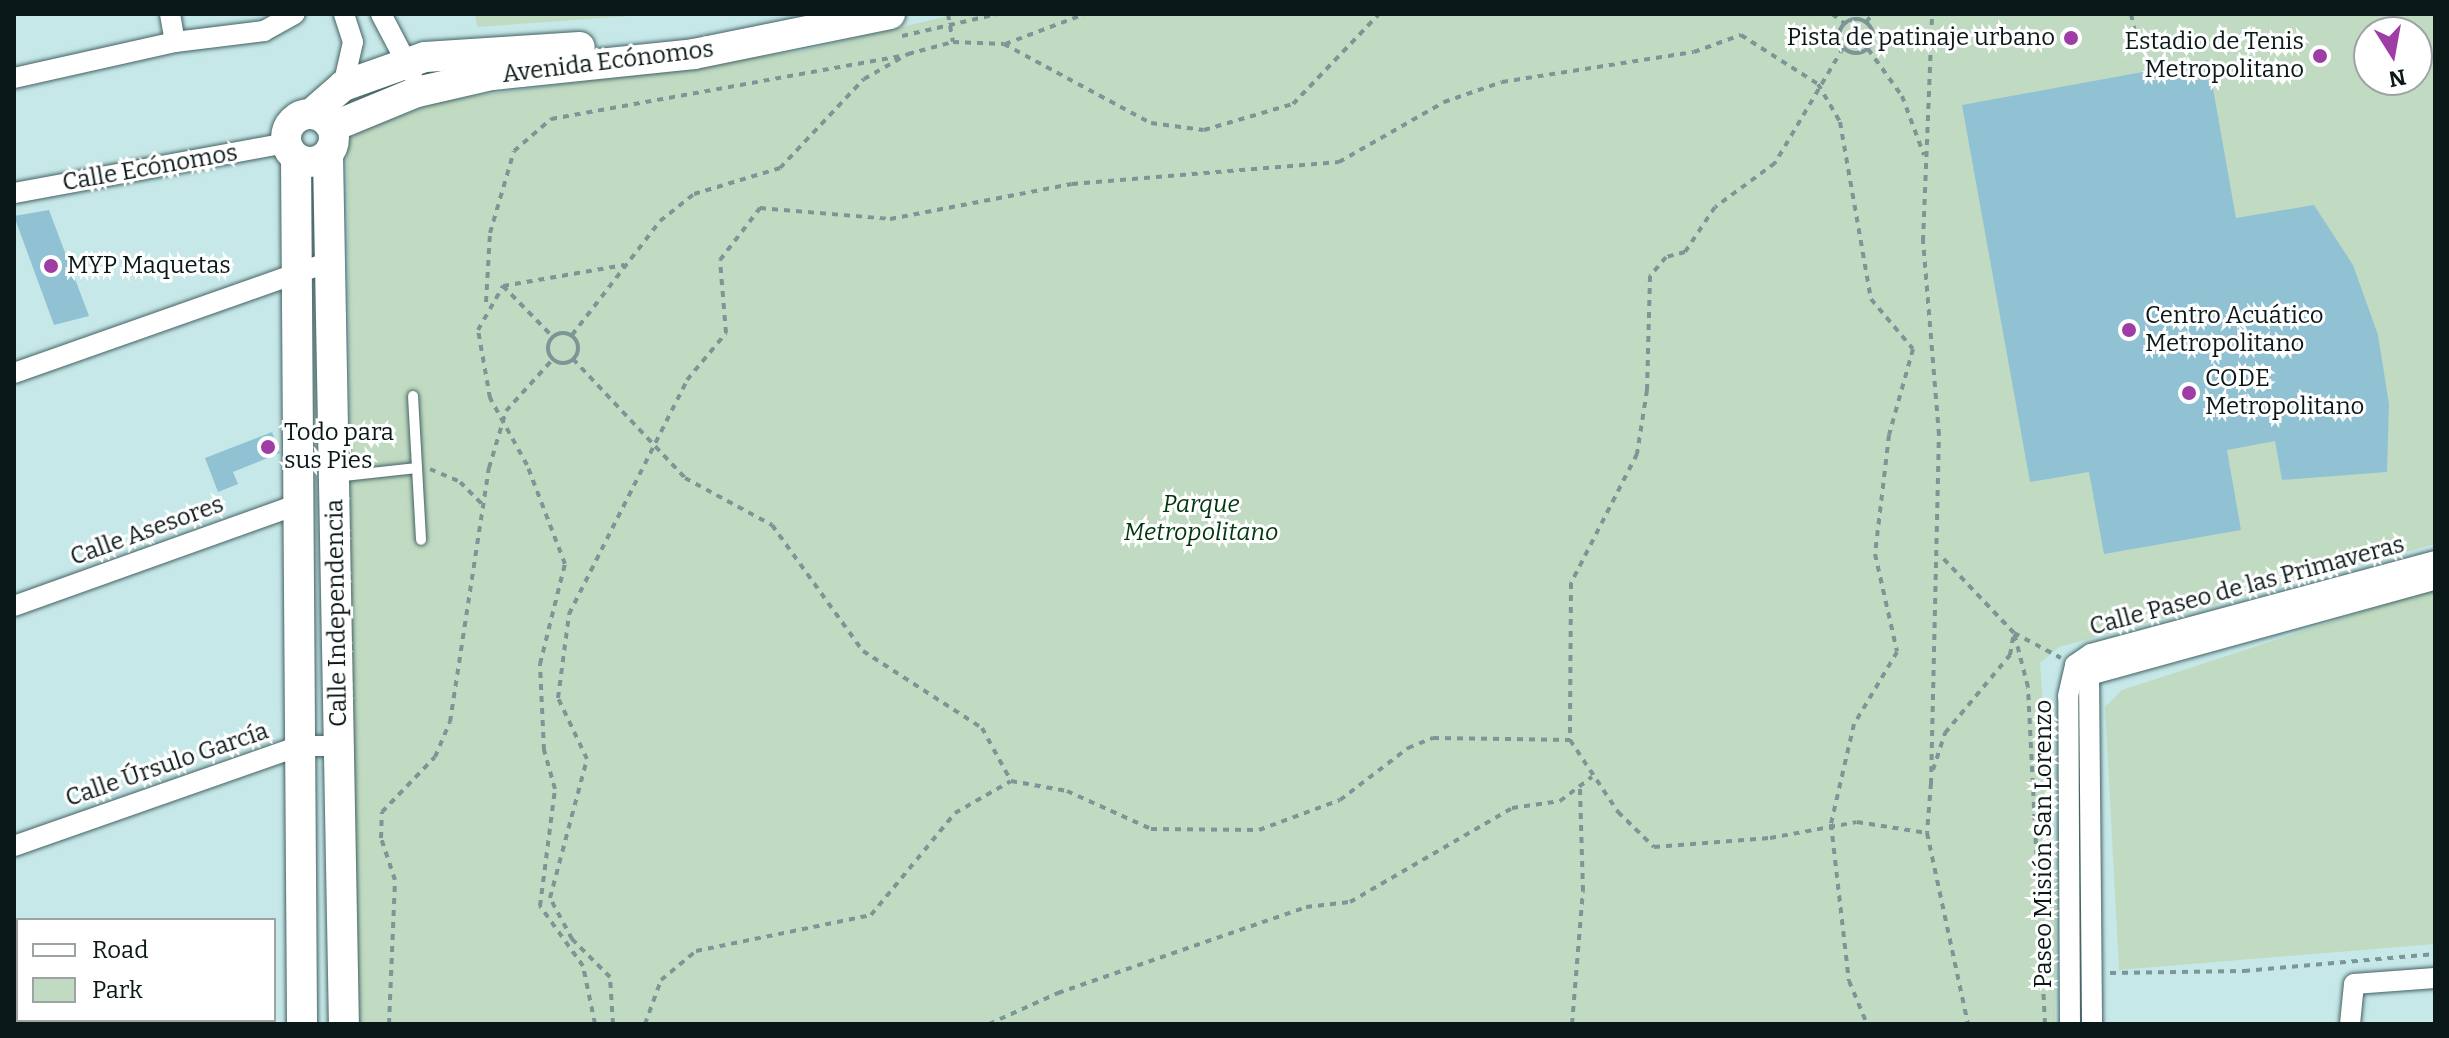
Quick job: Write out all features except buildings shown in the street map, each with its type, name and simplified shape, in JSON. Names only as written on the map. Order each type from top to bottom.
[{"type":"street","points":[[170,14],[175,42]]},
{"type":"street","points":[[14,78],[175,42],[264,31],[295,14]]},
{"type":"street","points":[[343,86],[353,42],[344,14]]},
{"type":"street","points":[[381,14],[410,63],[417,92]]},
{"type":"street","name":"Avenida Ecónomos","points":[[324,132],[343,86],[410,63],[693,44],[799,14]]},
{"type":"street","name":"Avenida Ecónomos","points":[[324,132],[417,92],[492,75],[890,14]]},
{"type":"street","points":[[291,150],[295,120],[324,132]]},
{"type":"street","name":"Calle Ecónomos","points":[[14,193],[291,150],[313,162],[324,132]]},
{"type":"street","name":"Calle Independencia","points":[[324,132],[330,262],[344,1024]]},
{"type":"street","name":"Calle Independencia","points":[[291,150],[295,275],[302,1024]]},
{"type":"street","points":[[14,373],[330,262]]},
{"type":"street","name":"Calle Asesores","points":[[14,606],[296,505]]},
{"type":"street","name":"Calle Paseo de las Primaveras","points":[[2082,670],[2091,654],[2435,561]]},
{"type":"street","name":"Calle Paseo de las Primaveras","points":[[2082,670],[2435,580]]},
{"type":"street","name":"Paseo Misión San Lorenzo","points":[[2082,670],[2092,1024]]},
{"type":"street","name":"Paseo Misión San Lorenzo","points":[[2070,1024],[2068,696],[2082,670]]},
{"type":"street","name":"Calle Úrsulo García","points":[[14,846],[299,746],[339,746]]},
{"type":"street","points":[[2350,1024],[2354,984],[2435,978]]},
{"type":"lane","points":[[413,396],[421,540]]},
{"type":"lane","points":[[334,478],[417,468]]},
{"type":"path","points":[[948,14],[953,42]]},
{"type":"path","points":[[595,1024],[583,966],[540,906],[555,789],[544,750],[540,664],[565,564],[502,422],[478,330],[486,304],[490,233],[514,151],[551,119],[908,54],[953,42],[1004,44],[1085,14]]},
{"type":"path","points":[[1004,44],[1151,123],[1204,130],[1293,104],[1379,14]]},
{"type":"path","points":[[1832,14],[1844,23],[1866,22],[1873,14]]},
{"type":"path","points":[[1932,14],[1925,157],[1939,554],[1927,833],[1968,1024]]},
{"type":"path","points":[[2131,14],[2137,43]]},
{"type":"path","points":[[1866,22],[1873,32],[1868,49]]},
{"type":"path","points":[[1844,23],[1843,48],[1818,84],[1775,163],[1715,207],[1685,252],[1666,257],[1650,276],[1637,454],[1571,583],[1570,740],[1592,777],[1654,847],[1770,838],[1831,824],[1927,833]]},
{"type":"path","points":[[613,1024],[610,977],[572,939],[550,898],[587,759],[558,698],[569,614],[687,380],[726,333],[720,260],[760,208],[890,219],[1072,184],[1339,162],[1444,102],[1502,82],[1694,52],[1741,35],[1818,84],[1840,122],[1871,299],[1913,349],[1889,435],[1875,554],[1897,652],[1854,724],[1831,824],[1849,981],[1867,1024]]},
{"type":"path","points":[[1843,48],[1868,49]]},
{"type":"path","points":[[1868,49],[1902,96],[1925,157]]},
{"type":"path","points":[[552,337],[572,335],[625,265],[694,194],[780,168],[864,79],[908,54]]},
{"type":"path","points":[[486,304],[503,286],[625,265]]},
{"type":"path","points":[[389,1024],[395,880],[381,838],[382,812],[435,757],[450,722],[483,505],[502,422],[553,359],[552,337],[503,286]]},
{"type":"path","points":[[572,335],[578,345],[573,359]]},
{"type":"path","points":[[553,359],[573,359],[651,448],[685,478],[772,525],[863,651],[982,728],[1011,781]]},
{"type":"path","points":[[417,468],[460,482],[483,505]]},
{"type":"path","points":[[1939,554],[2014,633],[2082,670]]},
{"type":"path","points":[[1931,784],[1945,733],[2010,655],[2014,633]]},
{"type":"path","points":[[2014,633],[2028,687],[2045,1024]]},
{"type":"path","points":[[645,1024],[661,980],[696,951],[871,915],[903,885],[955,813],[1011,781],[1067,791],[1151,829],[1236,832],[1318,811],[1433,738],[1570,740]]},
{"type":"path","points":[[989,1024],[1058,993],[1306,907],[1350,902],[1512,808],[1560,801],[1592,777]]},
{"type":"path","points":[[1572,1024],[1583,891],[1580,789]]},
{"type":"path","points":[[2091,973],[2244,971],[2435,954]]},
{"type":"green space","points":[[475,14],[658,14],[477,27]]},
{"type":"green space","name":"Parque Metropolitano","points":[[956,14],[2435,14],[2435,544],[2059,647],[2040,663],[2056,896],[2055,1024],[356,1024],[347,142],[361,129],[446,100],[801,51]]},
{"type":"green space","points":[[2435,588],[2435,944],[2119,970],[2105,707],[2122,690]]},
{"type":"place","name":"Pista de patinaje urbano","points":[[2071,38]]},
{"type":"place","name":"Estadio de Tenis Metropolitano","points":[[2320,56]]},
{"type":"place","name":"MYP Maquetas","points":[[51,266]]},
{"type":"place","name":"Centro Acuático Metropolitano","points":[[2129,330]]},
{"type":"place","name":"CODE Metropolitano","points":[[2189,393]]},
{"type":"place","name":"Todo para sus Pies","points":[[268,447]]}]
